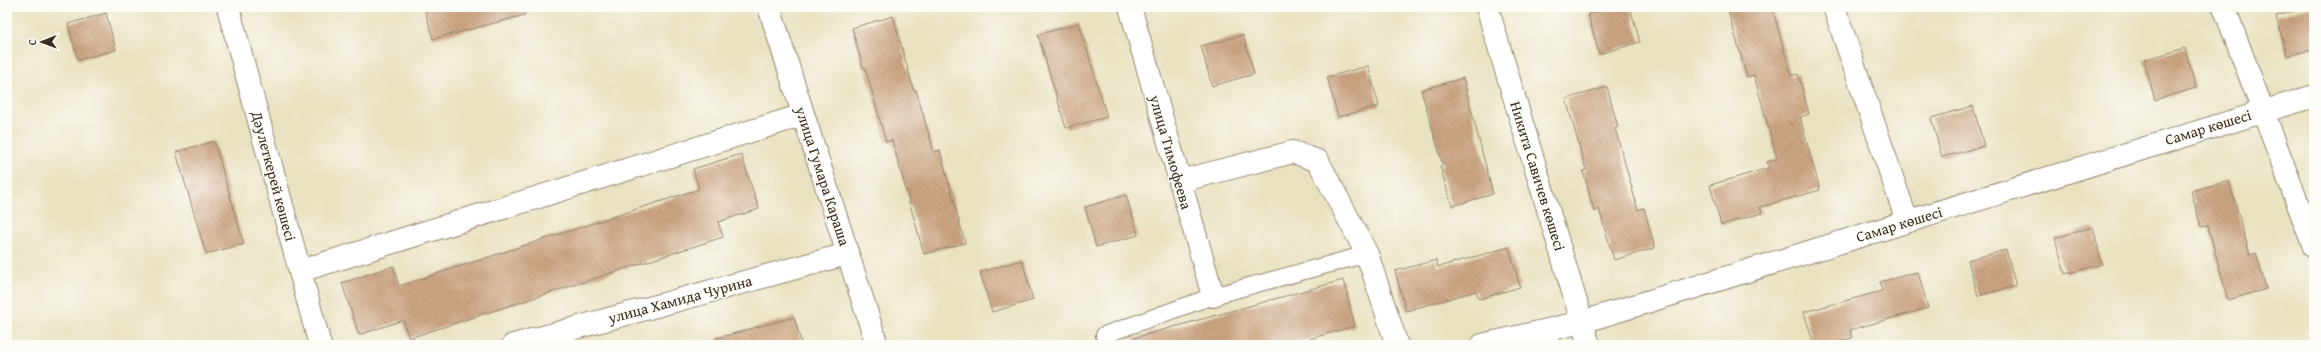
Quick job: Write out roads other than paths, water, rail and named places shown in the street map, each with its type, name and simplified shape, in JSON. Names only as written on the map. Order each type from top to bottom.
[{"type":"street","name":"Дәулеткерей көшесі","points":[[228,7],[320,345]]},
{"type":"street","name":"улица Гумара Караша","points":[[769,7],[877,345]]},
{"type":"street","name":"улица Тимофеева","points":[[1130,7],[1213,296]]},
{"type":"street","name":"Никита Савичев көшесі","points":[[1487,7],[1589,345]]},
{"type":"street","points":[[1834,7],[1907,221]]},
{"type":"street","points":[[2224,7],[2264,110],[2314,248]]},
{"type":"street","name":"Самар көшесі","points":[[1482,345],[1582,322],[2264,110],[2314,96]]},
{"type":"street","points":[[300,271],[803,115]]},
{"type":"street","points":[[1180,181],[1293,152],[1318,161],[1367,254],[1397,345]]},
{"type":"street","name":"улица Хамида Чурина","points":[[513,345],[848,254]]},
{"type":"lane","points":[[1107,345],[1104,334],[1213,296],[1367,254]]}]
